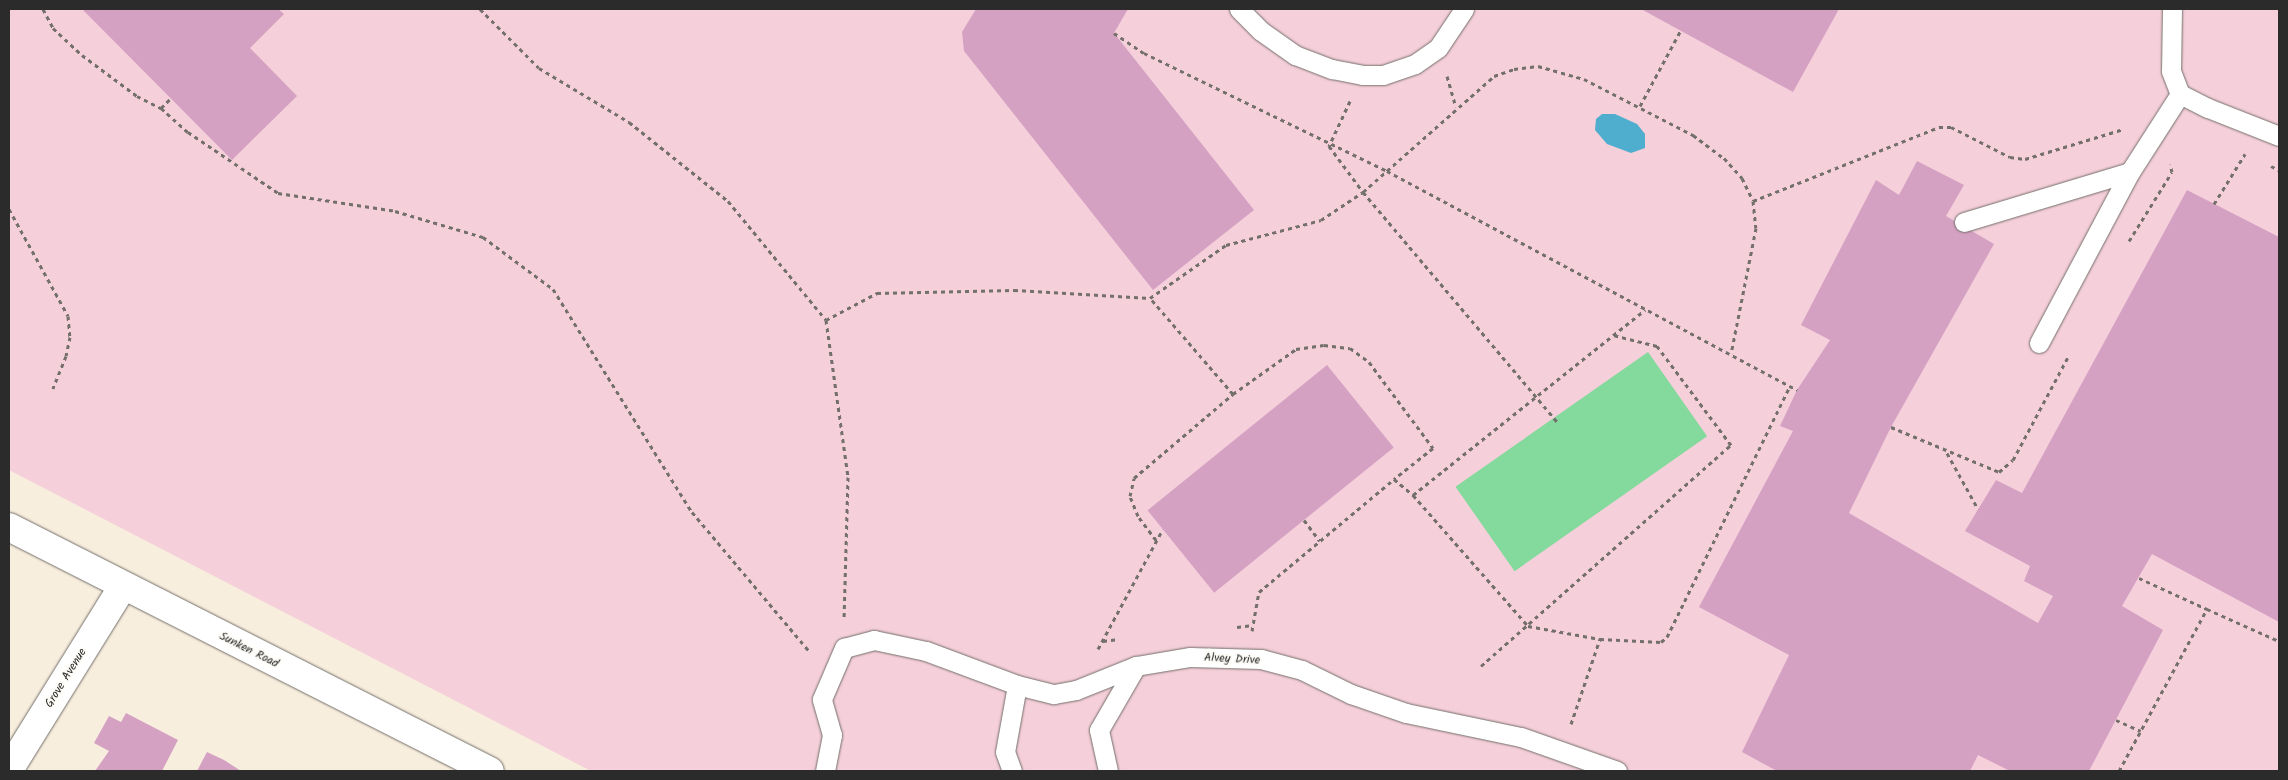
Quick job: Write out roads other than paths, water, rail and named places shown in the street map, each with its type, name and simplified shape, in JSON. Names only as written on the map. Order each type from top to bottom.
[{"type":"street","name":"Sunken Road","points":[[9,527],[490,771]]},
{"type":"street","name":"Grove Avenue","points":[[9,770],[123,586]]},
{"type":"lane","points":[[1239,9],[1260,31],[1295,55],[1332,69],[1362,75],[1383,75],[1415,64],[1438,48],[1464,9]]},
{"type":"lane","points":[[2172,9],[2171,71],[2180,94],[2208,108],[2279,136]]},
{"type":"lane","points":[[2039,343],[2130,172],[2180,94]]},
{"type":"lane","points":[[1964,222],[2130,172]]},
{"type":"lane","name":"Alvey Drive","points":[[825,771],[832,735],[822,700],[844,648],[874,640],[926,651],[1017,685],[1054,694],[1076,690],[1136,666],[1190,657],[1246,658],[1302,670],[1351,694],[1406,713],[1521,738],[1617,771]]},
{"type":"lane","points":[[1108,771],[1099,730],[1136,666]]},
{"type":"lane","points":[[1012,771],[1005,752],[1017,685]]},
{"type":"water","points":[[1602,114],[1615,114],[1637,124],[1645,134],[1645,148],[1631,153],[1607,144],[1595,130],[1596,119]]}]
